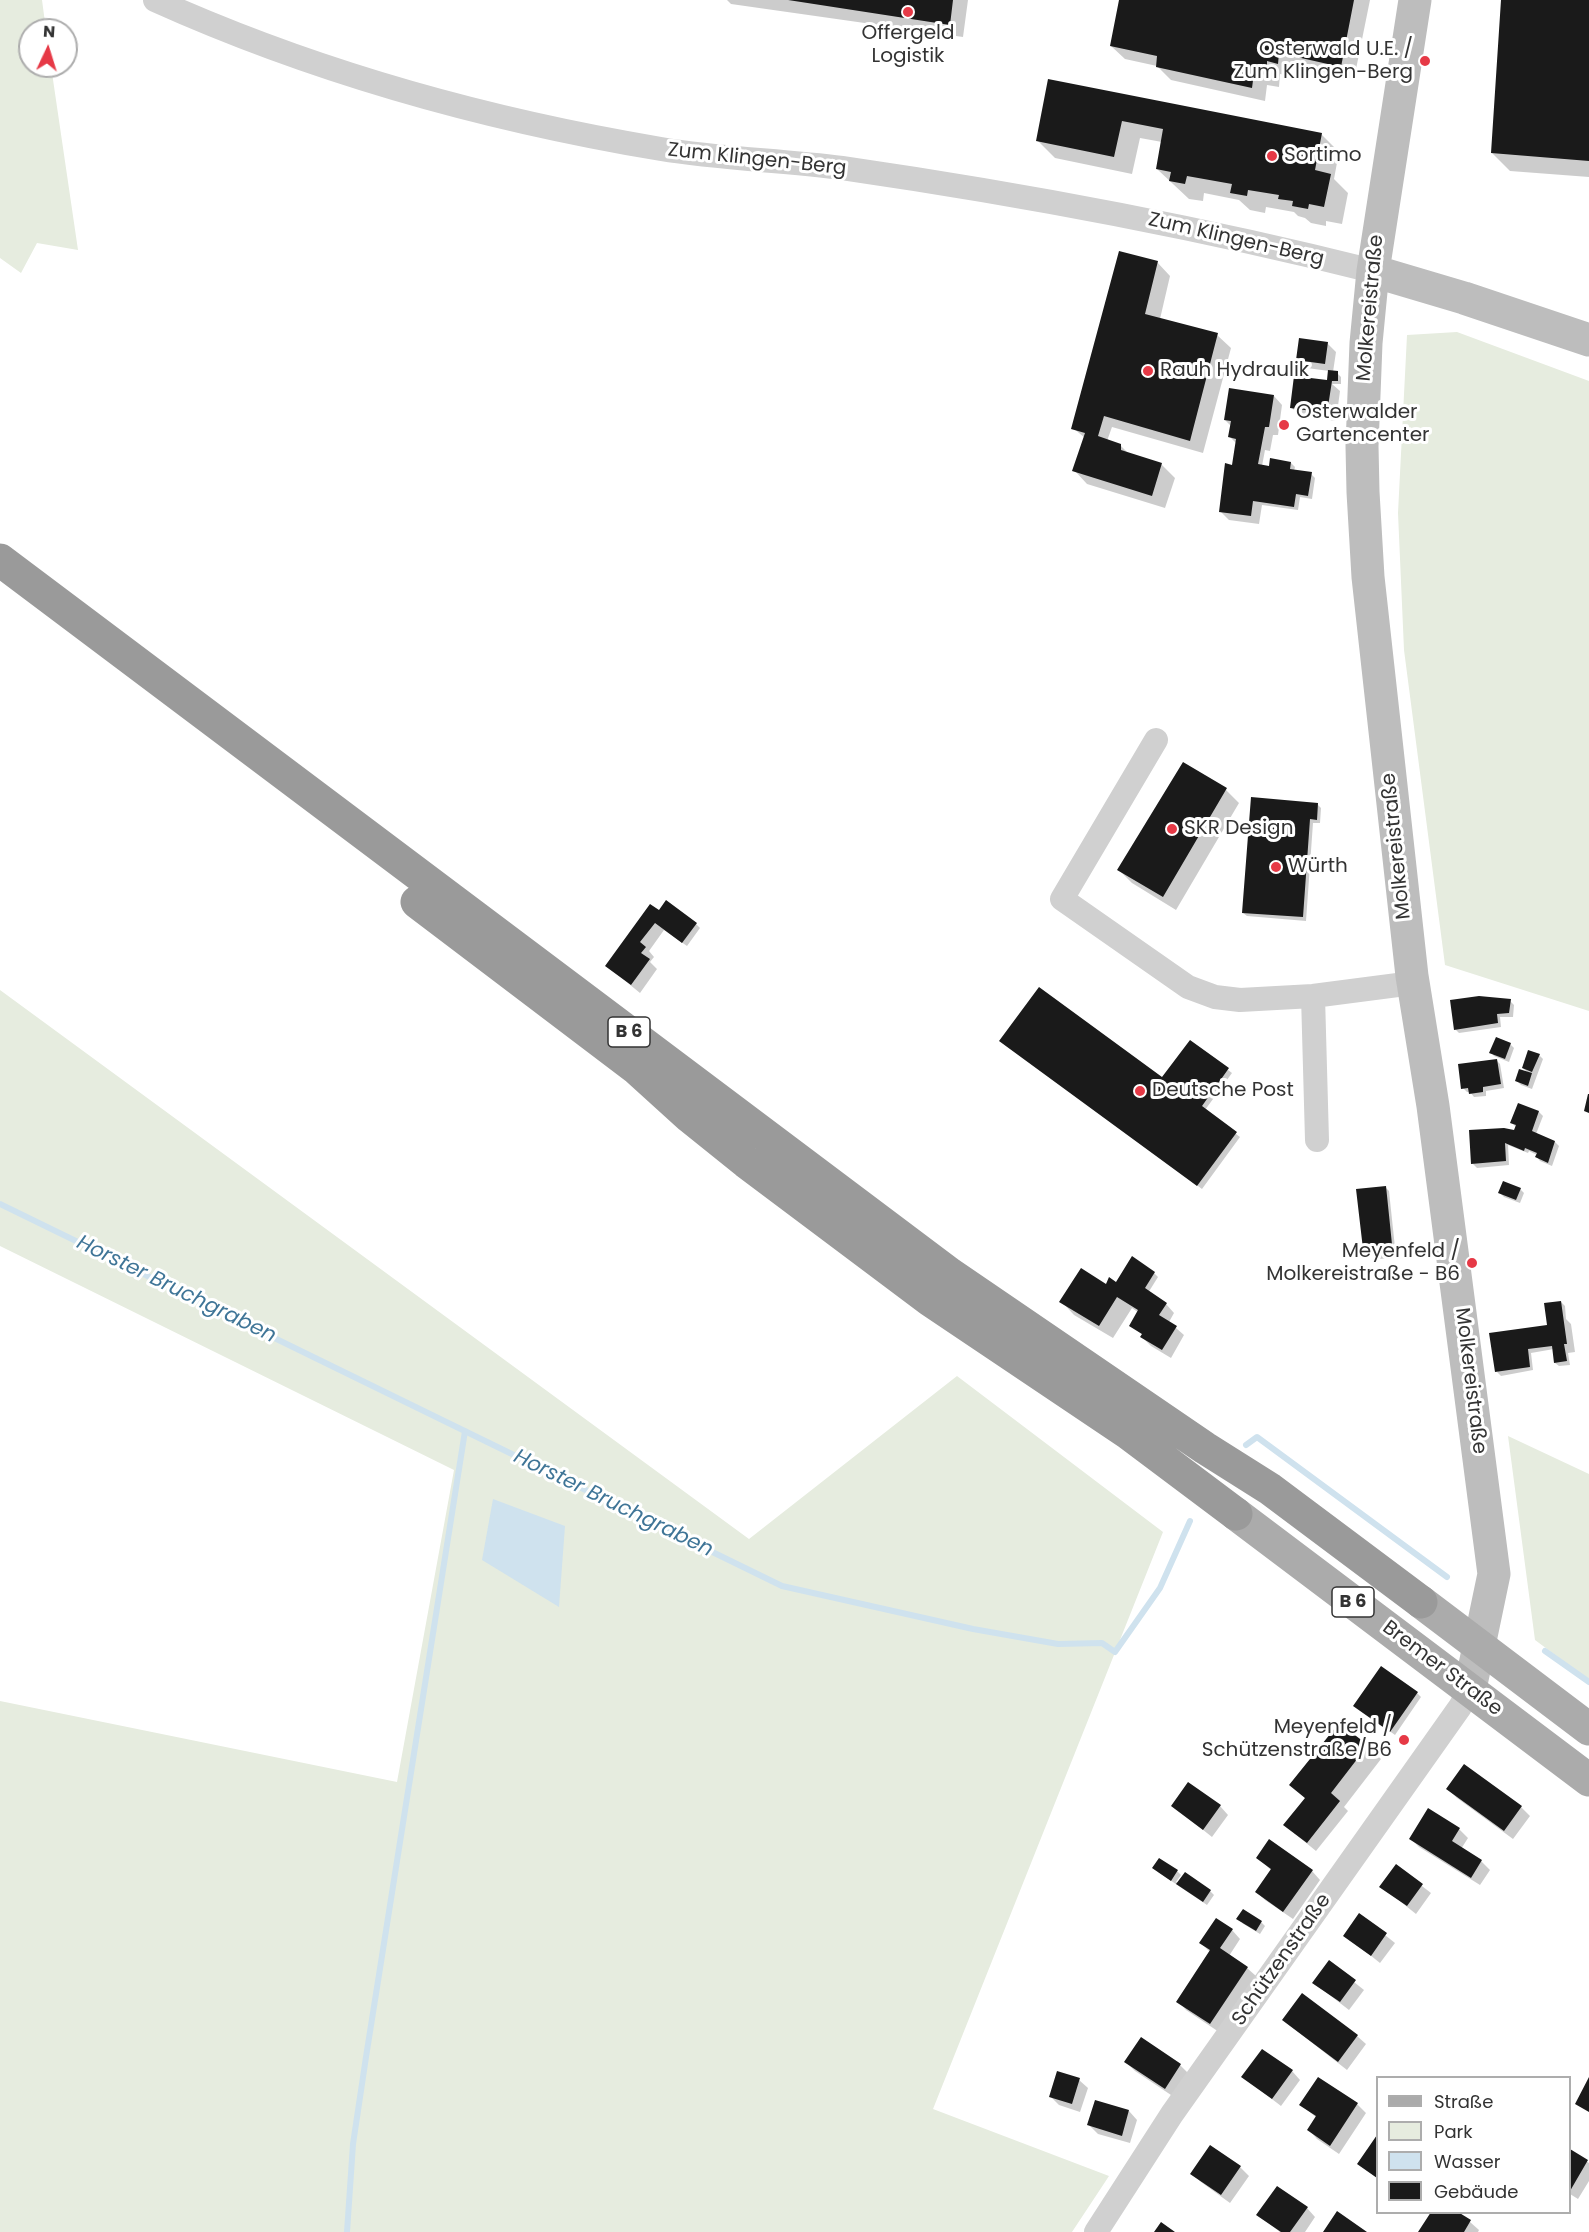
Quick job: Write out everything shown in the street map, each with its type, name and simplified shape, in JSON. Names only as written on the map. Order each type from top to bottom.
[{"type":"highway","name":"B 6","points":[[0,560],[950,1274],[1205,1448],[1270,1489],[1421,1602]]},
{"type":"highway","name":"B 6","points":[[0,586],[636,1068],[690,1117],[755,1169],[930,1300],[1128,1433],[1236,1514]]},
{"type":"main road","name":"Bremer Straße","points":[[1236,1514],[1589,1780]]},
{"type":"main road","name":"B 6","points":[[1421,1602],[1589,1729]]},
{"type":"street","name":"Zum Klingen-Berg","points":[[155,0],[293,54],[403,90],[523,122],[662,149],[838,167],[1081,207],[1372,271]]},
{"type":"street","name":"Molkereistraße","points":[[1415,0],[1372,271],[1366,342],[1362,446],[1363,492],[1369,588],[1413,983],[1433,1106],[1494,1574],[1470,1689]]},
{"type":"street","points":[[1372,271],[1464,297],[1589,340]]},
{"type":"street","points":[[1156,740],[1062,899],[1188,987],[1215,997],[1240,1000],[1313,996],[1413,983]]},
{"type":"street","points":[[1313,996],[1317,1140]]},
{"type":"street","name":"Schützenstraße","points":[[1096,2232],[1172,2114],[1354,1859],[1460,1707],[1470,1689]]},
{"type":"green space","points":[[0,0],[42,0],[44,18],[18,18],[18,78],[53,78],[78,250],[37,243],[21,273],[0,258]]},
{"type":"green space","points":[[1457,332],[1589,381],[1589,1011],[1445,965],[1404,650],[1398,513],[1407,335]]},
{"type":"green space","points":[[0,990],[749,1539],[957,1376],[1163,1532],[933,2109],[1109,2176],[1072,2232],[0,2232],[0,1701],[397,1782],[454,1470],[0,1246]]},
{"type":"green space","points":[[1508,1436],[1589,1474],[1589,1680],[1535,1640]]},
{"type":"water","points":[[493,1499],[565,1526],[559,1607],[482,1560]]},
{"type":"building","name":"Offergeld Logistik","points":[[788,0],[953,0],[950,25]]},
{"type":"building","points":[[1119,0],[1354,0],[1341,67],[1279,53],[1278,64],[1267,61],[1267,75],[1254,73],[1252,88],[1156,67],[1157,56],[1110,46]]},
{"type":"building","points":[[1501,0],[1589,0],[1589,161],[1491,153]]},
{"type":"building","points":[[1048,79],[1322,133],[1315,170],[1331,174],[1324,207],[1309,204],[1308,209],[1292,206],[1293,201],[1278,199],[1279,195],[1248,190],[1247,196],[1230,193],[1232,184],[1187,176],[1185,184],[1169,181],[1171,172],[1156,169],[1163,129],[1122,121],[1114,157],[1036,141]]},
{"type":"building","name":"Rauh Hydraulik","points":[[1119,251],[1158,261],[1145,314],[1218,333],[1190,441],[1104,416],[1098,436],[1121,444],[1121,450],[1162,463],[1152,496],[1072,471],[1085,433],[1071,429]]},
{"type":"building","points":[[1299,338],[1328,342],[1325,364],[1296,360]]},
{"type":"building","points":[[1328,370],[1338,371],[1338,381],[1332,381],[1327,413],[1290,408],[1294,376],[1327,380]]},
{"type":"building","points":[[1229,388],[1274,395],[1269,427],[1265,427],[1258,464],[1269,466],[1270,458],[1291,462],[1290,469],[1312,472],[1308,496],[1296,494],[1294,507],[1253,501],[1251,516],[1219,512],[1225,463],[1232,465],[1236,439],[1228,437],[1231,421],[1224,420]]},
{"type":"building","name":"SKR Design","points":[[1183,762],[1227,788],[1163,897],[1117,870]]},
{"type":"building","name":"Würth","points":[[1251,797],[1318,803],[1317,820],[1310,819],[1303,917],[1242,913]]},
{"type":"building","points":[[666,900],[697,923],[682,943],[655,923],[640,942],[646,947],[641,953],[650,959],[631,985],[605,966],[650,904],[659,910]]},
{"type":"building","name":"Deutsche Post","points":[[1039,987],[1162,1077],[1190,1040],[1229,1068],[1202,1106],[1237,1132],[1197,1186],[999,1041]]},
{"type":"building","points":[[1479,996],[1511,999],[1509,1013],[1497,1014],[1498,1023],[1454,1030],[1450,1000]]},
{"type":"building","points":[[1496,1037],[1511,1043],[1505,1059],[1489,1053]]},
{"type":"building","points":[[1528,1050],[1540,1054],[1532,1072],[1522,1068]]},
{"type":"building","points":[[1497,1059],[1501,1084],[1483,1087],[1483,1092],[1469,1094],[1468,1088],[1461,1089],[1458,1064]]},
{"type":"building","points":[[1519,1069],[1532,1073],[1528,1086],[1515,1081]]},
{"type":"building","points":[[1589,1094],[1589,1113],[1584,1111]]},
{"type":"building","points":[[1518,1103],[1539,1111],[1532,1131],[1555,1141],[1548,1163],[1535,1157],[1537,1153],[1525,1148],[1524,1151],[1505,1143],[1506,1161],[1471,1164],[1469,1130],[1504,1128],[1514,1130],[1516,1125],[1510,1123]]},
{"type":"building","points":[[1503,1181],[1521,1188],[1516,1200],[1498,1193]]},
{"type":"building","points":[[1386,1186],[1393,1254],[1375,1256],[1363,1249],[1356,1189]]},
{"type":"building","points":[[1132,1256],[1155,1272],[1145,1288],[1167,1303],[1159,1315],[1177,1326],[1162,1350],[1140,1337],[1142,1334],[1129,1326],[1138,1310],[1117,1297],[1099,1326],[1059,1302],[1081,1268],[1106,1284],[1109,1277],[1116,1282]]},
{"type":"building","points":[[1561,1301],[1567,1361],[1554,1363],[1552,1346],[1528,1349],[1530,1367],[1495,1372],[1489,1333],[1547,1325],[1544,1303]]},
{"type":"building","points":[[1381,1666],[1418,1692],[1390,1732],[1353,1706]]},
{"type":"building","points":[[1339,1723],[1368,1745],[1331,1793],[1340,1801],[1307,1843],[1283,1825],[1305,1798],[1289,1785]]},
{"type":"building","points":[[1464,1764],[1522,1806],[1504,1831],[1446,1789]]},
{"type":"building","points":[[1188,1782],[1221,1805],[1203,1830],[1171,1806]]},
{"type":"building","points":[[1428,1808],[1460,1828],[1452,1841],[1482,1860],[1471,1878],[1409,1839]]},
{"type":"building","points":[[1269,1839],[1313,1870],[1283,1912],[1255,1892],[1271,1869],[1256,1858]]},
{"type":"building","points":[[1159,1858],[1178,1870],[1171,1881],[1152,1868]]},
{"type":"building","points":[[1396,1864],[1423,1884],[1407,1906],[1379,1887]]},
{"type":"building","points":[[1185,1872],[1211,1890],[1203,1902],[1176,1884]]},
{"type":"building","points":[[1243,1909],[1262,1921],[1256,1931],[1236,1919]]},
{"type":"building","points":[[1359,1913],[1387,1933],[1371,1956],[1343,1936]]},
{"type":"building","points":[[1216,1918],[1233,1929],[1220,1948],[1248,1967],[1210,2024],[1176,2002],[1210,1950],[1199,1943]]},
{"type":"building","points":[[1329,1960],[1356,1980],[1340,2002],[1312,1983]]},
{"type":"building","points":[[1302,1993],[1358,2035],[1338,2062],[1282,2020]]},
{"type":"building","points":[[1141,2037],[1181,2064],[1165,2089],[1124,2062]]},
{"type":"building","points":[[1262,2049],[1293,2070],[1272,2099],[1241,2077]]},
{"type":"building","points":[[1057,2071],[1080,2078],[1072,2104],[1049,2097]]},
{"type":"building","points":[[1318,2077],[1358,2103],[1330,2146],[1307,2130],[1316,2116],[1299,2105]]},
{"type":"building","points":[[1589,2077],[1589,2112],[1575,2104]]},
{"type":"building","points":[[1095,2100],[1129,2110],[1122,2136],[1087,2125]]},
{"type":"building","points":[[1376,2136],[1376,2177],[1357,2164]]},
{"type":"building","points":[[1210,2145],[1241,2166],[1221,2195],[1190,2174]]},
{"type":"building","points":[[1571,2150],[1588,2160],[1571,2189]]},
{"type":"building","points":[[1277,2186],[1308,2207],[1290,2232],[1281,2232],[1256,2215]]},
{"type":"building","points":[[1337,2211],[1367,2232],[1323,2232]]},
{"type":"building","points":[[1430,2214],[1461,2214],[1471,2220],[1464,2232],[1418,2232]]},
{"type":"building","points":[[1161,2222],[1175,2232],[1154,2232]]},
{"type":"waterway","name":"Horster Bruchgraben","points":[[0,1204],[782,1586],[973,1629],[1058,1644],[1102,1643],[1115,1652],[1160,1588],[1190,1521]]},
{"type":"waterway","points":[[347,2232],[353,2144],[465,1431]]},
{"type":"waterway","name":"Horster Bruchgraben","points":[[1246,1445],[1257,1437],[1447,1577]]},
{"type":"waterway","name":"Horster Bruchgraben","points":[[1545,1651],[1589,1682]]},
{"type":"place","name":"Offergeld Logistik","points":[[908,12]]},
{"type":"place","name":"Osterwald U.E. / Zum Klingen-Berg","points":[[1425,61]]},
{"type":"place","name":"Sortimo","points":[[1272,156]]},
{"type":"place","name":"Rauh Hydraulik","points":[[1148,371]]},
{"type":"place","name":"Osterwalder Gartencenter","points":[[1284,425]]},
{"type":"place","name":"SKR Design","points":[[1172,829]]},
{"type":"place","name":"Würth","points":[[1276,867]]},
{"type":"place","name":"Deutsche Post","points":[[1140,1091]]},
{"type":"place","name":"Meyenfeld / Molkereistraße - B6","points":[[1472,1263]]},
{"type":"place","name":"Meyenfeld / Schützenstraße/B6","points":[[1404,1740]]}]
